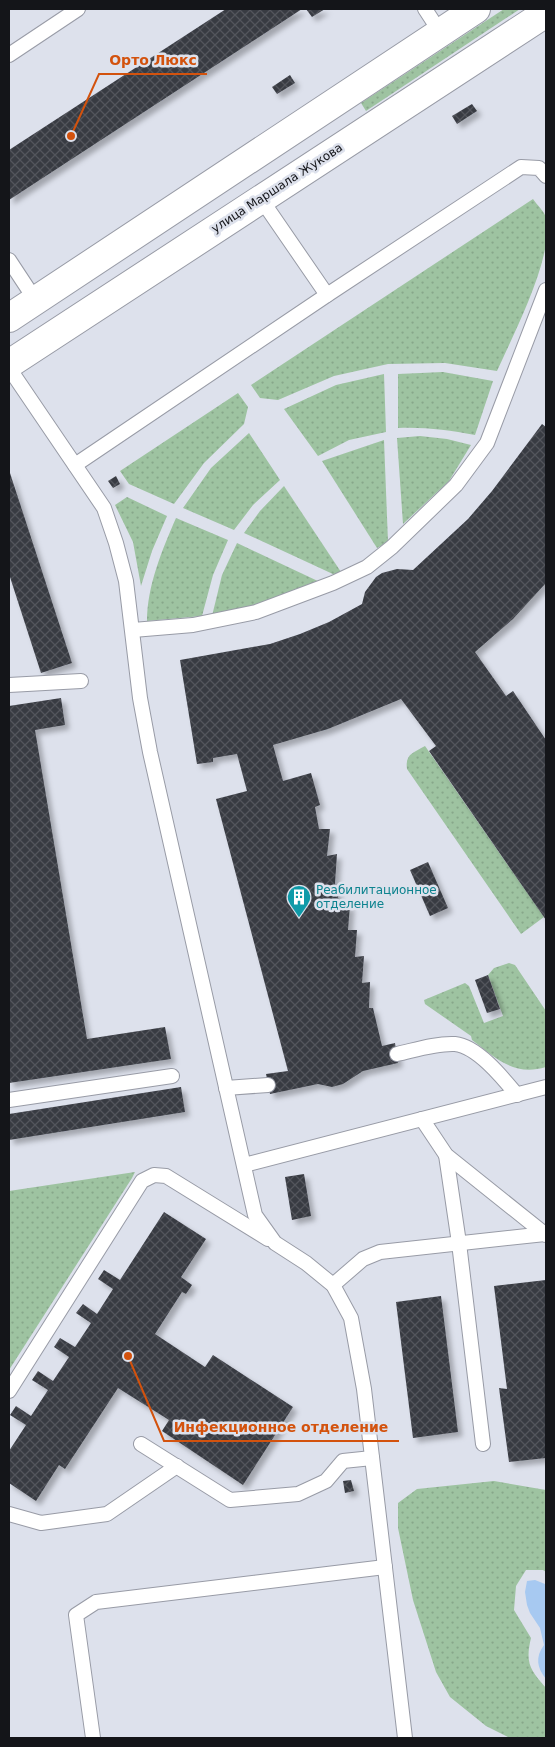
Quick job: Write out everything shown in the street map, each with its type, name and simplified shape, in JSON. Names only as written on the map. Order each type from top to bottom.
[{"type":"main road","points":[[9,318],[476,9]]},
{"type":"main road","name":"улица Маршала Жукова","points":[[9,366],[260,199],[546,13]]},
{"type":"lane","points":[[9,55],[78,9]]},
{"type":"lane","points":[[425,9],[440,32]]},
{"type":"lane","points":[[75,465],[521,167],[539,168],[546,176]]},
{"type":"lane","points":[[260,199],[327,295]]},
{"type":"lane","points":[[9,260],[36,301]]},
{"type":"lane","points":[[133,630],[193,625],[256,612],[333,583],[359,571],[392,547],[456,485],[487,443],[546,290]]},
{"type":"lane","points":[[9,366],[104,508],[116,543],[126,581],[140,698],[150,752],[226,1088],[255,1215],[275,1243]]},
{"type":"lane","points":[[9,685],[81,681]]},
{"type":"lane","points":[[397,1054],[426,1047],[456,1044],[475,1052],[517,1095]]},
{"type":"lane","points":[[9,1100],[172,1076]]},
{"type":"lane","points":[[226,1088],[268,1085]]},
{"type":"lane","points":[[244,1165],[546,1088]]},
{"type":"lane","points":[[422,1119],[446,1154],[546,1235]]},
{"type":"lane","points":[[446,1154],[459,1244],[483,1444]]},
{"type":"lane","points":[[9,1391],[142,1181],[154,1175],[166,1176],[306,1263],[333,1285],[351,1318],[364,1389],[405,1738]]},
{"type":"lane","points":[[333,1285],[363,1259],[380,1252],[546,1235]]},
{"type":"lane","points":[[142,1444],[230,1500],[298,1494],[326,1481],[343,1461],[372,1458]]},
{"type":"lane","points":[[9,1514],[41,1523],[107,1514],[177,1466]]},
{"type":"lane","points":[[93,1738],[76,1615],[96,1602],[386,1568]]},
{"type":"green space","points":[[504,9],[520,9],[366,111],[361,103]]},
{"type":"green space","points":[[533,199],[546,218],[547,234],[544,252],[531,295],[497,371],[445,363],[388,364],[334,376],[278,400],[260,398],[251,385]]},
{"type":"green space","points":[[443,372],[493,381],[475,435],[437,429],[398,428],[398,374]]},
{"type":"green space","points":[[384,374],[386,432],[349,440],[318,456],[284,409],[336,385]]},
{"type":"green space","points":[[238,393],[248,407],[244,424],[204,463],[174,504],[129,484],[120,471]]},
{"type":"green space","points":[[249,433],[280,480],[253,505],[234,530],[183,508],[211,468]]},
{"type":"green space","points":[[420,436],[447,439],[471,445],[449,481],[403,524],[397,438]]},
{"type":"green space","points":[[384,440],[388,542],[377,548],[322,461]]},
{"type":"green space","points":[[284,486],[341,572],[335,575],[244,533],[260,511]]},
{"type":"green space","points":[[127,497],[167,516],[152,551],[141,586],[133,542],[115,505]]},
{"type":"green space","points":[[176,518],[228,540],[213,575],[202,616],[147,621],[152,581]]},
{"type":"green space","points":[[237,543],[322,583],[254,607],[212,616],[222,575]]},
{"type":"green space","points":[[425,746],[544,917],[521,934],[407,769],[409,757]]},
{"type":"green space","points":[[509,963],[515,965],[546,1011],[546,1067],[524,1070],[506,1064],[472,1040],[471,1036],[425,1004],[424,1000],[465,983],[469,986],[484,1023],[503,1016],[488,975],[494,968]]},
{"type":"green space","points":[[135,1172],[132,1178],[9,1370],[9,1191]]},
{"type":"green space","points":[[494,1481],[546,1490],[546,1572],[543,1570],[526,1570],[516,1586],[514,1610],[531,1638],[529,1647],[530,1666],[546,1688],[546,1738],[510,1738],[486,1726],[450,1697],[436,1672],[413,1600],[398,1528],[398,1503],[417,1489]]},
{"type":"water","points":[[535,1580],[545,1584],[546,1591],[546,1679],[538,1662],[539,1654],[544,1645],[540,1628],[530,1613],[525,1592],[527,1581]]},
{"type":"building","points":[[226,9],[302,9],[9,200],[9,150]]},
{"type":"building","points":[[306,9],[325,9],[312,17]]},
{"type":"building","points":[[290,75],[295,83],[277,94],[272,87]]},
{"type":"building","points":[[472,104],[477,111],[457,124],[452,116]]},
{"type":"building","points":[[542,424],[546,427],[546,583],[513,619],[475,652],[506,696],[513,691],[546,740],[546,920],[429,751],[436,746],[401,699],[328,729],[273,745],[283,781],[311,773],[320,805],[315,807],[319,829],[330,829],[327,856],[337,854],[335,883],[340,906],[350,905],[348,930],[357,930],[355,957],[364,956],[362,983],[370,982],[369,1008],[373,1008],[382,1046],[395,1043],[398,1063],[363,1071],[343,1084],[332,1087],[318,1084],[270,1094],[266,1074],[288,1071],[216,799],[247,791],[237,754],[213,758],[213,762],[197,764],[180,660],[270,644],[329,622],[362,604],[365,592],[376,577],[382,573],[397,569],[413,570],[468,519],[492,491]]},
{"type":"building","points":[[9,470],[72,663],[41,673],[9,574]]},
{"type":"building","points":[[116,476],[120,484],[113,488],[108,481]]},
{"type":"building","points":[[61,698],[65,725],[35,730],[87,1039],[165,1027],[171,1059],[9,1083],[9,706]]},
{"type":"building","points":[[428,862],[448,908],[430,916],[410,870]]},
{"type":"building","points":[[488,975],[500,1009],[487,1013],[475,980]]},
{"type":"building","points":[[181,1087],[185,1112],[9,1140],[9,1114]]},
{"type":"building","points":[[304,1174],[311,1216],[292,1220],[285,1177]]},
{"type":"building","points":[[164,1212],[206,1239],[181,1277],[192,1285],[186,1294],[182,1292],[155,1334],[205,1367],[213,1355],[293,1407],[243,1485],[162,1431],[169,1420],[118,1388],[65,1469],[59,1465],[36,1501],[9,1483],[9,1451],[26,1425],[10,1415],[16,1406],[31,1416],[48,1390],[32,1380],[38,1371],[53,1381],[69,1357],[54,1347],[60,1338],[75,1347],[91,1323],[76,1313],[83,1304],[97,1314],[113,1289],[98,1279],[104,1270],[120,1280]]},
{"type":"building","points":[[546,1280],[546,1458],[509,1462],[499,1388],[507,1389],[494,1286]]},
{"type":"building","points":[[441,1296],[458,1432],[413,1438],[396,1302]]},
{"type":"building","points":[[351,1480],[354,1491],[345,1493],[343,1481]]},
{"type":"place","name":"Орто Люкс","points":[[71,136]]},
{"type":"place","name":"Реабилитационное отделение","points":[[299,918]]},
{"type":"place","name":"Инфекционное отделение","points":[[128,1356]]}]
